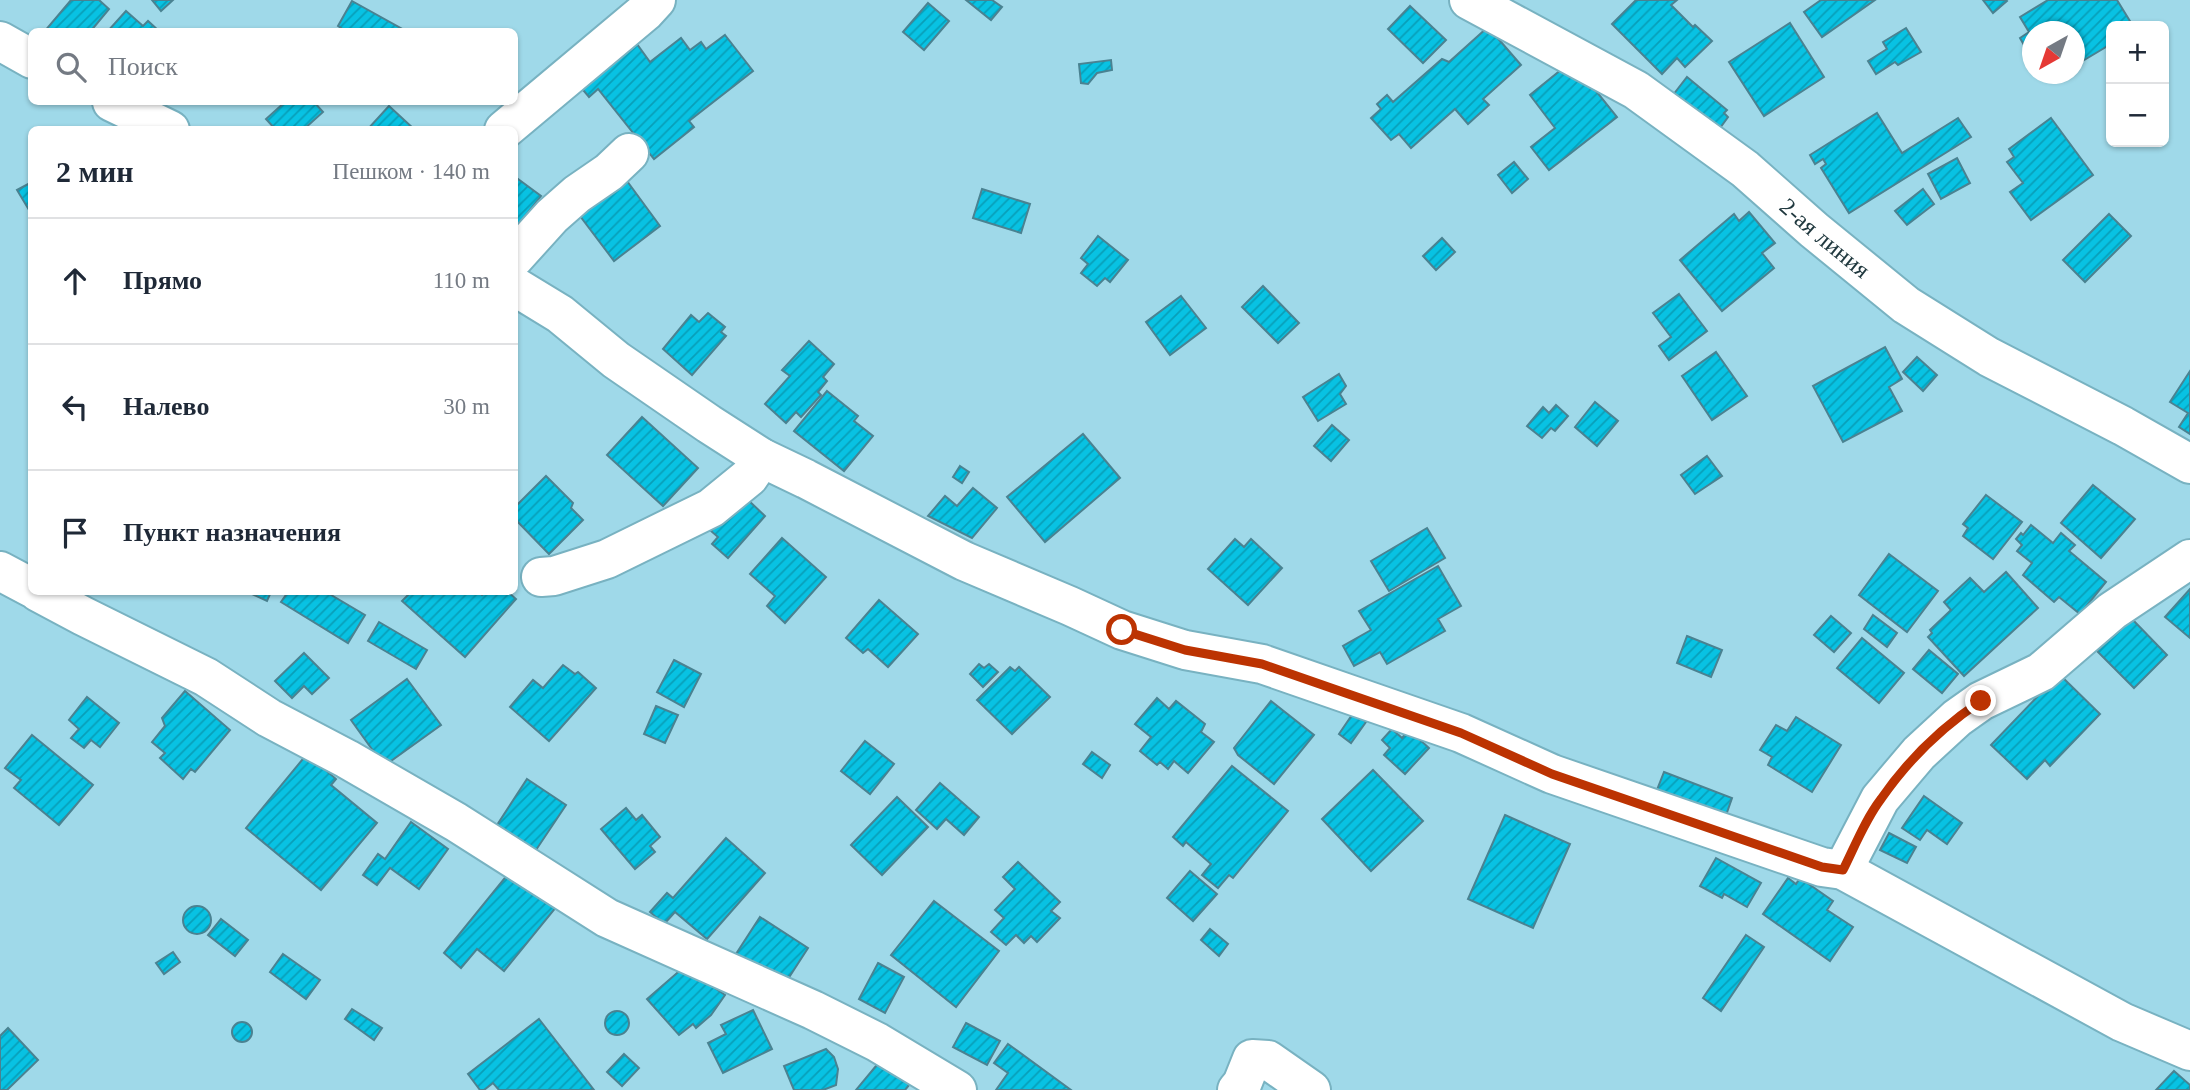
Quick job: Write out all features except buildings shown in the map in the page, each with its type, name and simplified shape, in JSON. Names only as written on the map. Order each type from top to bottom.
[{"type":"street","points":[[508,126],[656,0]]},
{"type":"street","name":"2-ая линия","points":[[1469,0],[1636,90],[1745,169],[1906,305],[1989,357],[2190,464]]},
{"type":"street","points":[[0,41],[28,57]]},
{"type":"street","points":[[118,105],[162,126]]},
{"type":"street","points":[[518,254],[552,216],[629,153]]},
{"type":"street","points":[[518,288],[560,314],[616,360],[762,458],[964,561],[1122,630],[1185,650],[1262,664],[1461,733],[1587,787],[1822,867],[1843,870],[2122,1022],[2190,1051]]},
{"type":"street","points":[[541,577],[554,576],[607,559],[711,508],[749,477],[762,458]]},
{"type":"street","points":[[1843,870],[1880,799],[1919,752],[1957,718],[1981,701],[2041,672],[2112,611],[2190,559]]},
{"type":"street","points":[[0,570],[28,586]]},
{"type":"street","points":[[44,595],[206,677],[269,718],[456,822],[607,918],[813,1010],[877,1042],[944,1087]]},
{"type":"street","points":[[1237,1090],[1252,1059],[1268,1060],[1311,1090]]},
{"type":"route","points":[[1122,630],[1185,650],[1262,664],[1461,733],[1552,774],[1647,808],[1822,867],[1843,870],[1880,799],[1919,752],[1957,718],[1981,701]]}]
